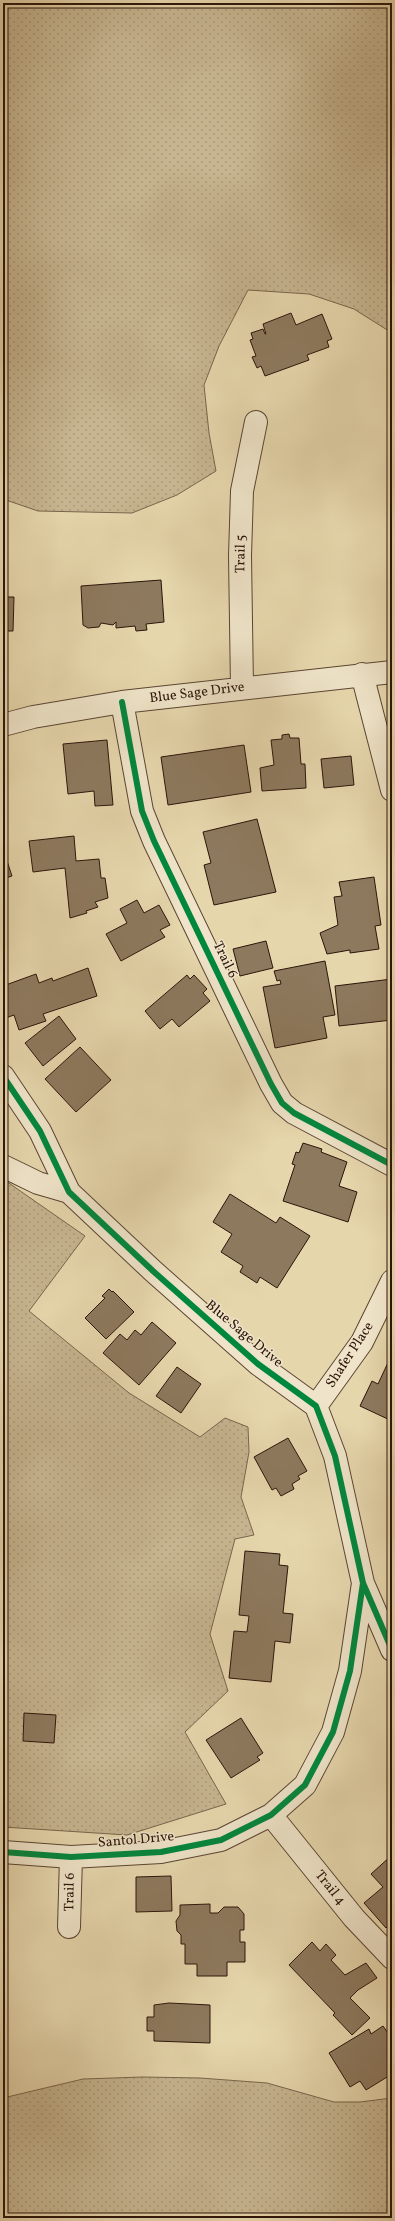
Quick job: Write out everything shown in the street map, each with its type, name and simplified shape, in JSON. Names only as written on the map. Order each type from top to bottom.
[{"type":"street","name":"Trail 5","points":[[242,688],[240,556],[242,491],[256,422]]},
{"type":"street","name":"Blue Sage Drive","points":[[3,725],[33,717],[122,702],[362,674],[392,672]]},
{"type":"street","points":[[362,674],[392,790]]},
{"type":"street","name":"Trail 6","points":[[122,702],[142,811],[154,841],[271,1084],[282,1103],[294,1113],[392,1165]]},
{"type":"street","name":"Blue Sage Drive","points":[[3,1076],[40,1131],[69,1192],[153,1271],[258,1364],[316,1406]]},
{"type":"street","points":[[3,1166],[38,1183],[69,1192]]},
{"type":"street","name":"Shafer Place","points":[[316,1406],[362,1342],[392,1281]]},
{"type":"street","points":[[316,1406],[335,1456],[363,1583],[392,1650]]},
{"type":"street","name":"Santol Drive","points":[[3,1852],[71,1857],[161,1852],[221,1840],[272,1815],[304,1784],[333,1732],[350,1671],[363,1583]]},
{"type":"street","name":"Trail 4","points":[[272,1815],[354,1918],[392,1958]]},
{"type":"street","name":"Trail 6","points":[[69,1927],[71,1857]]},
{"type":"shaded area","points":[[3,3],[392,3],[392,333],[354,309],[309,294],[248,290],[219,346],[204,385],[209,433],[216,471],[177,495],[132,513],[38,511],[3,499]]},
{"type":"shaded area","points":[[3,1179],[85,1236],[29,1311],[129,1393],[200,1437],[225,1418],[248,1427],[249,1452],[241,1497],[254,1535],[235,1539],[210,1634],[228,1691],[185,1732],[226,1804],[127,1835],[3,1827]]},
{"type":"shaded area","points":[[143,2077],[200,2078],[267,2083],[334,2102],[360,2102],[392,2098],[392,2218],[3,2218],[3,2098],[83,2079]]},
{"type":"building","points":[[291,313],[296,325],[322,314],[332,339],[327,341],[329,347],[307,355],[309,360],[265,376],[261,366],[257,368],[252,357],[256,356],[250,340],[253,339],[251,333],[263,329],[266,334],[263,324]]},
{"type":"building","points":[[161,580],[164,622],[146,624],[147,630],[136,631],[135,626],[116,628],[116,622],[113,625],[101,623],[99,627],[88,628],[83,625],[81,586]]},
{"type":"building","points":[[3,597],[14,597],[13,631],[3,631]]},
{"type":"building","points":[[289,734],[290,738],[299,738],[301,764],[305,764],[306,788],[262,791],[260,768],[274,765],[271,740],[282,739],[282,735]]},
{"type":"building","points":[[107,740],[113,805],[95,806],[94,791],[68,794],[63,744]]},
{"type":"building","points":[[244,745],[251,792],[168,805],[161,757]]},
{"type":"building","points":[[351,756],[354,785],[324,788],[321,759]]},
{"type":"building","points":[[257,819],[276,892],[214,905],[204,865],[211,863],[203,832]]},
{"type":"building","points":[[74,836],[76,861],[99,859],[101,878],[105,878],[108,898],[95,902],[98,907],[86,911],[87,913],[70,918],[65,868],[33,872],[29,841]]},
{"type":"building","points":[[3,849],[12,876],[3,879]]},
{"type":"building","points":[[374,877],[381,925],[375,926],[379,949],[350,953],[350,950],[327,954],[320,933],[338,925],[334,897],[342,896],[339,882]]},
{"type":"building","points":[[137,900],[144,913],[159,905],[170,925],[160,930],[165,937],[121,961],[106,934],[127,923],[120,909]]},
{"type":"building","points":[[266,941],[273,968],[240,976],[233,949]]},
{"type":"building","points":[[325,961],[335,1015],[323,1017],[327,1038],[275,1048],[263,987],[281,984],[280,980],[277,981],[274,971]]},
{"type":"building","points":[[88,968],[97,996],[43,1014],[46,1021],[19,1030],[14,1015],[3,1019],[3,986],[36,974],[39,983],[52,978],[53,981]]},
{"type":"building","points":[[187,975],[190,979],[194,975],[207,989],[203,993],[210,1001],[179,1027],[172,1019],[160,1029],[145,1011]]},
{"type":"building","points":[[392,979],[392,1020],[339,1026],[335,986]]},
{"type":"building","points":[[59,1016],[76,1039],[43,1066],[25,1043]]},
{"type":"building","points":[[80,1047],[111,1080],[76,1112],[45,1079]]},
{"type":"building","points":[[303,1143],[322,1149],[321,1152],[347,1162],[339,1186],[357,1192],[348,1222],[283,1201],[295,1165],[292,1164],[296,1152],[299,1153]]},
{"type":"building","points":[[230,1194],[276,1223],[280,1217],[310,1236],[277,1288],[260,1277],[257,1283],[240,1272],[243,1266],[221,1252],[232,1234],[213,1222]]},
{"type":"building","points":[[109,1289],[112,1292],[113,1291],[134,1312],[106,1339],[85,1318],[105,1298],[102,1296]]},
{"type":"building","points":[[152,1322],[176,1343],[139,1385],[103,1353],[120,1334],[127,1340],[135,1330],[141,1335]]},
{"type":"building","points":[[392,1354],[392,1421],[360,1406],[372,1381],[378,1384]]},
{"type":"building","points":[[177,1367],[201,1384],[181,1413],[156,1396]]},
{"type":"building","points":[[288,1438],[307,1471],[298,1476],[300,1479],[292,1484],[294,1489],[281,1496],[276,1488],[272,1490],[254,1457]]},
{"type":"building","points":[[245,1551],[280,1554],[279,1565],[288,1566],[283,1613],[293,1614],[290,1643],[275,1641],[271,1682],[229,1678],[234,1631],[247,1632],[249,1616],[239,1615]]},
{"type":"building","points":[[24,1713],[56,1715],[54,1743],[23,1741]]},
{"type":"building","points":[[241,1718],[263,1753],[257,1757],[260,1760],[231,1778],[206,1740]]},
{"type":"building","points":[[392,1855],[392,1922],[386,1928],[364,1903],[383,1887],[371,1874]]},
{"type":"building","points":[[171,1876],[172,1911],[136,1912],[136,1877]]},
{"type":"building","points":[[210,1904],[210,1913],[218,1913],[224,1907],[238,1907],[244,1914],[244,1930],[240,1930],[240,1942],[245,1942],[245,1962],[227,1962],[227,1976],[197,1976],[197,1964],[185,1964],[185,1944],[181,1944],[181,1935],[177,1931],[176,1921],[180,1915],[180,1905]]},
{"type":"building","points":[[312,1942],[320,1951],[326,1944],[336,1955],[331,1960],[345,1975],[366,1963],[377,1978],[358,1990],[350,1998],[370,2018],[352,2035],[333,2015],[335,2013],[289,1965]]},
{"type":"building","points":[[169,2003],[210,2005],[210,2043],[154,2041],[154,2031],[147,2031],[147,2017],[154,2017],[154,2005]]},
{"type":"building","points":[[383,2026],[388,2033],[392,2030],[392,2065],[389,2067],[392,2074],[366,2090],[360,2081],[350,2087],[329,2053],[369,2029],[371,2034]]},
{"type":"cycle path","points":[[122,702],[142,811],[154,841],[271,1084],[282,1103],[294,1113],[392,1165]]},
{"type":"cycle path","points":[[3,1076],[40,1131],[69,1192],[153,1271],[258,1364],[316,1406],[335,1456],[363,1583],[392,1650]]},
{"type":"cycle path","points":[[3,1852],[71,1857],[161,1852],[221,1840],[271,1815],[305,1785],[333,1732],[350,1671],[363,1583]]}]
